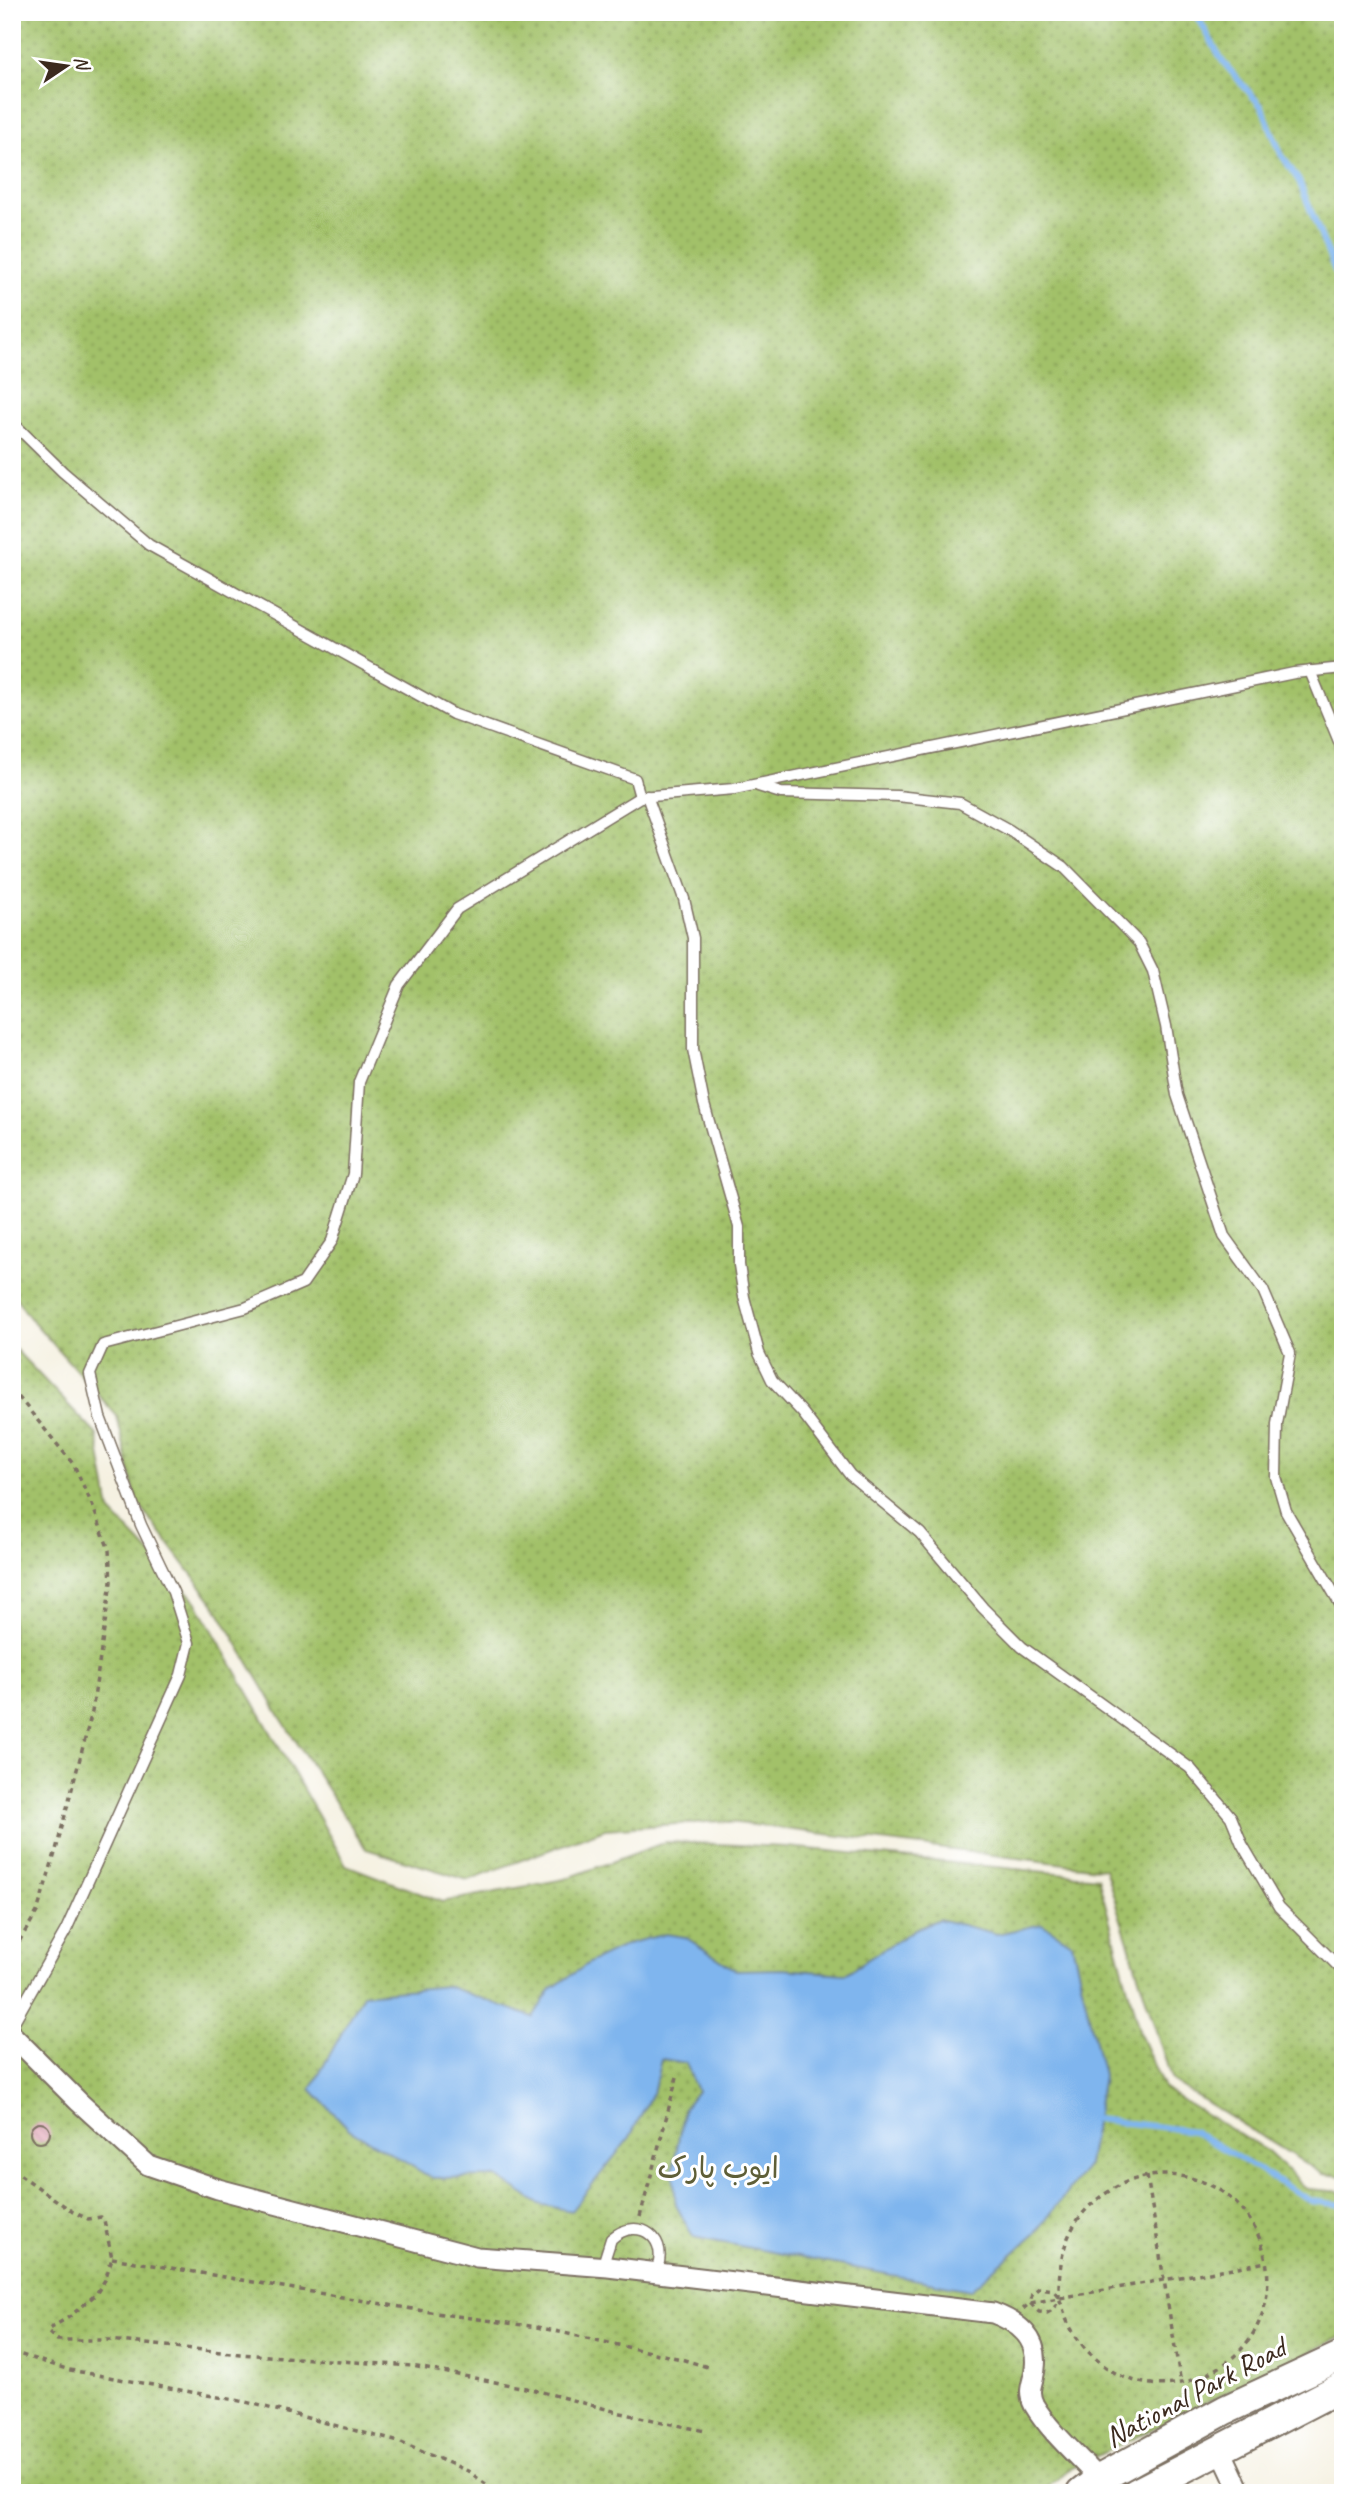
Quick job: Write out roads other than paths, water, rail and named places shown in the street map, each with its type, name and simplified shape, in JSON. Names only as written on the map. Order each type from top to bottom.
[{"type":"main road","name":"National Park Road","points":[[1090,2486],[1225,2410],[1343,2355]]},
{"type":"main road","name":"National Park Road","points":[[1136,2493],[1343,2386]]},
{"type":"street","points":[[12,2035],[79,2102],[148,2165],[218,2189],[477,2257],[608,2267],[993,2313],[1011,2319],[1031,2340],[1036,2356],[1030,2385],[1033,2403],[1090,2486]]},
{"type":"street","points":[[1220,2448],[1241,2493]]},
{"type":"lane","points":[[12,422],[63,472],[149,545],[453,714],[635,779],[684,899],[693,938],[693,1049],[704,1104],[739,1227],[739,1265],[744,1297],[759,1353],[772,1380],[802,1412],[849,1475],[920,1533],[975,1598],[1022,1647],[1190,1768],[1231,1817],[1242,1844],[1279,1907],[1343,1971]]},
{"type":"lane","points":[[12,2025],[66,1930],[181,1675],[189,1643],[173,1592],[141,1525],[100,1417],[90,1374],[103,1345],[245,1308],[303,1283],[332,1241],[353,1174],[359,1082],[399,985],[457,909],[643,797],[734,789],[1281,675],[1343,668]]},
{"type":"lane","points":[[1310,671],[1343,751]]},
{"type":"lane","points":[[754,785],[781,793],[897,796],[960,803],[1009,830],[1064,867],[1139,943],[1153,971],[1166,1027],[1177,1095],[1224,1236],[1263,1290],[1290,1353],[1276,1424],[1276,1476],[1286,1511],[1343,1609]]},
{"type":"lane","points":[[608,2267],[606,2248],[611,2239],[628,2229],[638,2228],[646,2232],[659,2246],[659,2264],[655,2273]]},
{"type":"water","points":[[939,1919],[997,1934],[1042,1924],[1072,1943],[1103,2076],[1088,2165],[1035,2234],[970,2290],[693,2237],[676,2205],[673,2170],[684,2108],[697,2091],[686,2063],[661,2059],[654,2089],[630,2137],[571,2211],[539,2204],[497,2177],[432,2178],[349,2129],[311,2089],[363,1994],[447,1986],[533,2017],[551,1989],[592,1961],[630,1943],[666,1934],[685,1937],[736,1970],[783,1969],[845,1974],[915,1929]]},
{"type":"waterway","points":[[1195,12],[1223,62],[1262,107],[1281,154],[1299,181],[1343,291]]},
{"type":"waterway","points":[[1096,2119],[1193,2131],[1311,2201],[1343,2205]]},
{"type":"park label","name":"ایوب پارک","points":[[718,2168]]}]
